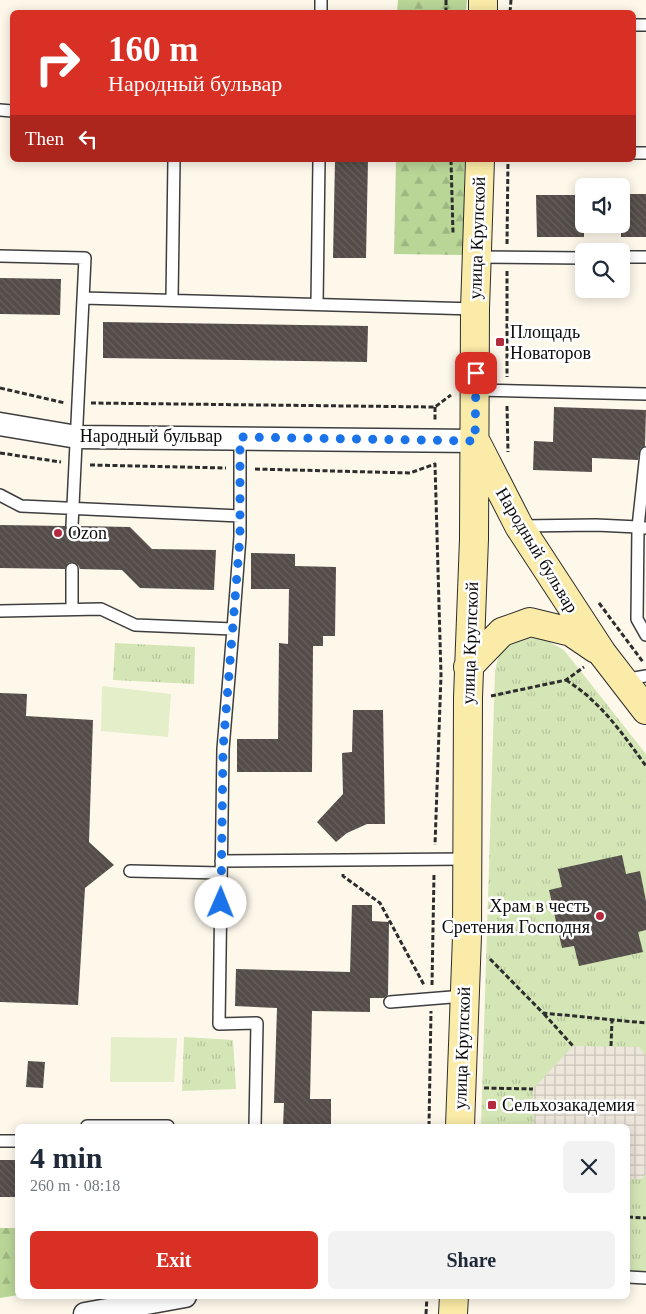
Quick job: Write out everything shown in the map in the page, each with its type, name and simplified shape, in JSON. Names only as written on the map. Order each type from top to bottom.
[{"type":"street","name":"улица Крупской","points":[[460,1124],[467,936],[468,667],[474,539],[475,309],[480,162]]},
{"type":"street","name":"Народный бульвар","points":[[0,424],[77,437],[240,437],[475,441],[519,526],[602,653]]},
{"type":"street","points":[[474,539],[480,523],[486,518],[500,515],[510,517],[519,526]]},
{"type":"street","name":"Народный бульвар","points":[[468,667],[502,632],[530,622],[570,632],[602,653],[634,678],[646,710]]},
{"type":"street","points":[[85,1314],[168,1299]]},
{"type":"street","points":[[453,1314],[454,1299]]},
{"type":"lane","points":[[172,300],[174,162]]},
{"type":"lane","points":[[317,304],[319,162]]},
{"type":"lane","points":[[0,256],[85,258],[72,526]]},
{"type":"lane","points":[[630,257],[646,257]]},
{"type":"lane","points":[[476,258],[575,258]]},
{"type":"lane","points":[[83,298],[475,309]]},
{"type":"lane","points":[[476,390],[646,394]]},
{"type":"lane","points":[[240,437],[240,516],[223,749],[219,1024],[257,1023],[255,1124]]},
{"type":"lane","points":[[646,453],[642,528],[642,619],[646,635]]},
{"type":"lane","points":[[0,495],[21,506],[240,516]]},
{"type":"lane","points":[[519,526],[596,525],[642,528]]},
{"type":"lane","points":[[72,569],[72,609]]},
{"type":"lane","points":[[0,611],[101,609],[135,625],[233,629]]},
{"type":"lane","points":[[221,861],[467,859]]},
{"type":"lane","points":[[130,871],[221,873]]},
{"type":"lane","points":[[390,1002],[464,996]]},
{"type":"lane","points":[[0,1141],[15,1141]]},
{"type":"lane","points":[[630,1277],[646,1278]]},
{"type":"path","points":[[508,162],[508,457]]},
{"type":"path","points":[[0,388],[63,403],[435,407]]},
{"type":"path","points":[[0,453],[76,465],[410,473],[435,464],[440,697],[429,1124]]},
{"type":"path","points":[[594,597],[646,665]]},
{"type":"path","points":[[440,697],[484,697],[566,680],[624,636]]},
{"type":"path","points":[[566,680],[585,692],[608,715],[646,766]]},
{"type":"path","points":[[343,860],[343,876],[380,903],[431,999]]},
{"type":"path","points":[[467,936],[573,1046]]},
{"type":"path","points":[[543,1014],[646,1023]]},
{"type":"path","points":[[611,1046],[612,1020]]},
{"type":"path","points":[[461,1089],[533,1089]]},
{"type":"path","points":[[630,1217],[646,1218]]},
{"type":"path","points":[[426,1314],[427,1299]]},
{"type":"green space","points":[[398,0],[467,0],[466,10],[397,10]]},
{"type":"green space","points":[[396,162],[465,162],[463,255],[394,254]]},
{"type":"green space","points":[[520,637],[544,639],[564,650],[646,754],[646,1272],[630,1271],[630,1124],[481,1124],[495,671],[500,650]]},
{"type":"green space","points":[[115,643],[195,647],[194,684],[113,680]]},
{"type":"green space","points":[[102,686],[171,694],[168,737],[101,731]]},
{"type":"green space","points":[[111,1037],[177,1038],[174,1082],[110,1082]]},
{"type":"green space","points":[[184,1037],[233,1040],[236,1089],[182,1091]]},
{"type":"green space","points":[[0,1228],[15,1228],[15,1296],[0,1298]]},
{"type":"shaded area","points":[[573,1046],[639,1047],[646,1055],[646,1174],[641,1179],[630,1179],[630,1124],[534,1124],[533,1089]]},
{"type":"building","points":[[335,162],[368,162],[366,258],[333,258]]},
{"type":"building","points":[[630,194],[646,194],[646,237],[621,237],[621,233],[630,233]]},
{"type":"building","points":[[536,195],[575,195],[575,233],[584,233],[584,237],[537,237]]},
{"type":"building","points":[[0,278],[61,279],[60,315],[0,314]]},
{"type":"building","points":[[103,322],[368,326],[367,362],[103,358]]},
{"type":"building","points":[[554,407],[646,410],[645,446],[640,449],[638,460],[592,458],[592,472],[533,470],[534,441],[553,442]]},
{"type":"building","points":[[0,525],[65,526],[68,532],[72,533],[78,530],[80,526],[130,527],[152,549],[216,550],[214,590],[140,588],[122,570],[80,569],[78,565],[72,562],[68,563],[65,569],[0,568]]},
{"type":"building","points":[[251,553],[295,554],[295,566],[336,567],[335,636],[323,636],[323,646],[313,646],[312,772],[237,772],[237,739],[278,739],[279,643],[288,644],[289,589],[251,589]]},
{"type":"building","points":[[0,693],[27,694],[26,716],[93,720],[89,842],[114,865],[85,888],[78,1005],[0,1002]]},
{"type":"building","points":[[353,710],[383,710],[385,824],[367,824],[347,833],[336,842],[317,822],[343,794],[342,753],[352,752]]},
{"type":"building","name":"Храм в честь Сретения Господня","points":[[622,855],[626,874],[640,871],[646,901],[646,930],[638,932],[643,952],[579,966],[574,946],[562,948],[549,890],[562,887],[558,869]]},
{"type":"building","points":[[352,905],[372,905],[372,921],[389,922],[388,995],[384,998],[370,998],[370,1012],[312,1011],[310,1099],[331,1099],[331,1124],[283,1124],[284,1103],[274,1103],[277,1008],[235,1006],[236,969],[350,972]]},
{"type":"building","points":[[28,1061],[45,1062],[43,1088],[26,1087]]},
{"type":"building","points":[[0,1160],[15,1160],[15,1197],[0,1197]]},
{"type":"place","name":"Площадь Новаторов","points":[[500,342]]},
{"type":"place","name":"Ozon","points":[[58,533]]},
{"type":"place","name":"Храм в честь Сретения Господня","points":[[600,916]]},
{"type":"place","name":"Сельхозакадемия","points":[[492,1105]]},
{"type":"route","points":[[221,903],[223,749],[240,537],[240,437],[475,441],[476,373]]}]
